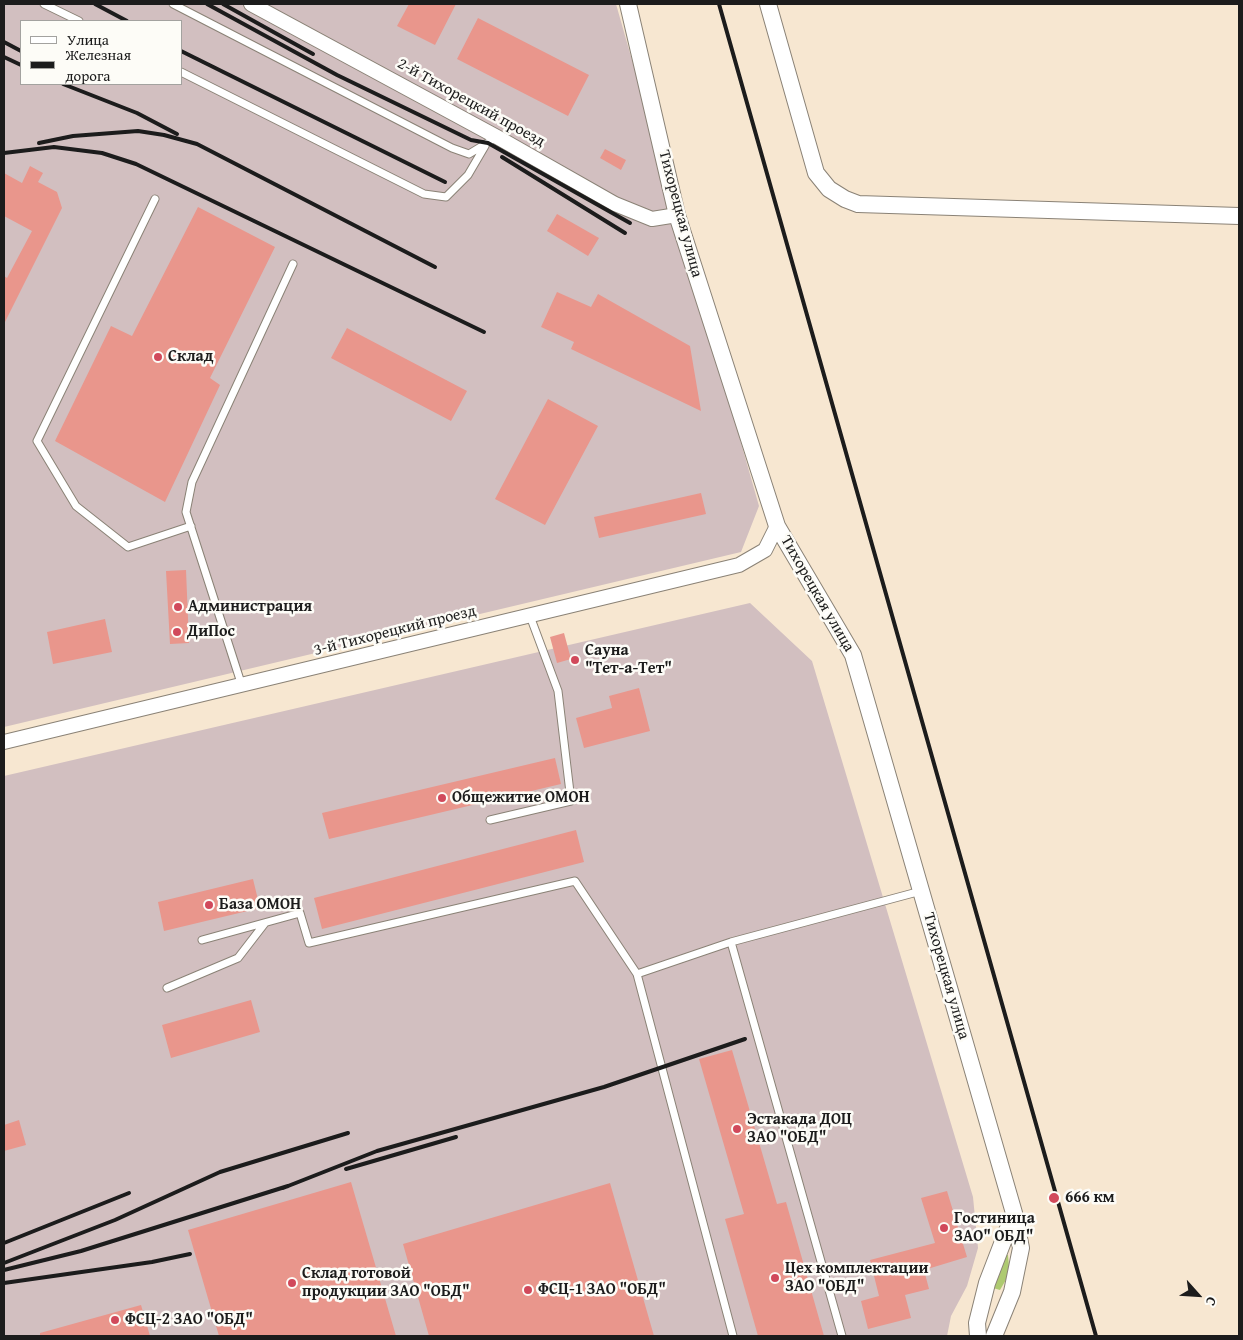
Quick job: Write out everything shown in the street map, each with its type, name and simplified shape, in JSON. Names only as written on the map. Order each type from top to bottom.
[{"type":"street","name":"2-й Тихорецкий проезд","points":[[251,4],[497,137],[615,204],[652,219],[677,215]]},
{"type":"street","name":"Тихорецкая улица","points":[[628,4],[677,215],[777,526],[853,655],[1014,1213],[1021,1248],[1012,1292],[994,1336]]},
{"type":"street","points":[[768,4],[816,173],[829,189],[845,199],[858,204],[1239,216]]},
{"type":"street","name":"3-й Тихорецкий проезд","points":[[4,742],[242,686],[739,564],[765,550],[777,526]]},
{"type":"street","points":[[978,1336],[977,1323],[987,1283],[1014,1213]]},
{"type":"lane","points":[[44,4],[78,20]]},
{"type":"lane","points":[[174,4],[452,148],[469,154],[497,137]]},
{"type":"lane","points":[[182,73],[424,194],[446,197],[468,175],[485,146]]},
{"type":"lane","points":[[155,199],[37,441],[76,506],[128,547],[191,526]]},
{"type":"lane","points":[[242,686],[186,512],[192,482],[293,264]]},
{"type":"lane","points":[[490,820],[571,801],[558,691],[530,616]]},
{"type":"lane","points":[[202,940],[300,913],[308,944],[575,881],[636,974],[733,1336]]},
{"type":"lane","points":[[636,974],[731,942],[922,891]]},
{"type":"lane","points":[[167,988],[238,958],[265,923]]},
{"type":"lane","points":[[731,942],[842,1336]]},
{"type":"shaded area","points":[[4,4],[616,4],[759,506],[741,552],[4,727]]},
{"type":"shaded area","points":[[750,603],[812,661],[973,1197],[978,1248],[967,1286],[951,1316],[947,1336],[4,1336],[4,776]]},
{"type":"green space","points":[[1003,1254],[1008,1255],[1009,1266],[1007,1278],[1000,1290],[993,1288]]},
{"type":"building","points":[[409,4],[456,4],[435,45],[397,26]]},
{"type":"building","points":[[478,18],[589,75],[568,116],[457,59]]},
{"type":"building","points":[[605,149],[626,160],[621,170],[600,158]]},
{"type":"building","points":[[30,166],[43,173],[38,182],[57,192],[62,208],[4,324],[4,276],[7,278],[32,231],[4,216],[4,173],[22,183]]},
{"type":"building","name":"Склад","points":[[198,207],[275,247],[210,378],[220,385],[165,502],[55,441],[111,326],[132,336]]},
{"type":"building","points":[[557,214],[599,238],[588,256],[547,231]]},
{"type":"building","points":[[557,292],[591,307],[598,294],[690,346],[701,411],[571,349],[574,342],[541,327]]},
{"type":"building","points":[[347,328],[467,391],[451,421],[331,358]]},
{"type":"building","points":[[548,399],[598,426],[545,525],[495,499]]},
{"type":"building","points":[[701,493],[706,514],[599,538],[594,517]]},
{"type":"building","name":"Администрация","points":[[186,570],[189,643],[170,644],[166,571]]},
{"type":"building","points":[[105,619],[112,652],[53,664],[47,632]]},
{"type":"building","points":[[564,633],[571,659],[557,663],[550,637]]},
{"type":"building","points":[[639,688],[650,731],[584,748],[576,718],[612,708],[609,696]]},
{"type":"building","name":"Общежитие ОМОН","points":[[555,758],[561,784],[329,839],[322,813]]},
{"type":"building","points":[[576,830],[584,862],[322,929],[314,898]]},
{"type":"building","name":"База ОМОН","points":[[253,879],[260,908],[164,931],[158,902]]},
{"type":"building","points":[[251,1000],[260,1032],[171,1058],[162,1025]]},
{"type":"building","points":[[732,1050],[777,1204],[786,1202],[824,1336],[758,1336],[725,1219],[744,1214],[699,1059]]},
{"type":"building","points":[[19,1120],[26,1145],[4,1151],[4,1125]]},
{"type":"building","name":"Склад готовой продукции ЗАО \"ОБД\"","points":[[351,1182],[396,1336],[219,1336],[188,1230]]},
{"type":"building","name":"ФСЦ-1 ЗАО \"ОБД\"","points":[[610,1183],[654,1336],[429,1336],[403,1244]]},
{"type":"building","points":[[947,1191],[967,1257],[924,1270],[929,1289],[905,1295],[911,1318],[868,1329],[861,1301],[879,1296],[870,1260],[935,1243],[921,1198]]},
{"type":"building","name":"ФСЦ-2 ЗАО \"ОБД\"","points":[[141,1305],[150,1336],[40,1336],[40,1333]]},
{"type":"railway","points":[[95,4],[125,20]]},
{"type":"railway","points":[[207,4],[337,75],[471,140],[488,143],[630,223]]},
{"type":"railway","points":[[223,4],[313,54]]},
{"type":"railway","points":[[719,4],[1096,1336]]},
{"type":"railway","points":[[4,42],[20,50]]},
{"type":"railway","points":[[182,51],[445,182]]},
{"type":"railway","points":[[4,57],[20,65]]},
{"type":"railway","points":[[66,85],[137,113],[177,134]]},
{"type":"railway","points":[[39,143],[73,136],[138,131],[164,135],[197,144],[435,267]]},
{"type":"railway","points":[[4,153],[54,147],[102,153],[136,164],[484,332]]},
{"type":"railway","points":[[502,157],[625,233]]},
{"type":"railway","points":[[283,1188],[377,1151],[604,1087],[745,1039]]},
{"type":"railway","points":[[4,1263],[115,1220],[220,1172],[348,1133]]},
{"type":"railway","points":[[346,1169],[456,1137]]},
{"type":"railway","points":[[4,1270],[81,1251],[288,1186]]},
{"type":"railway","points":[[4,1243],[129,1193]]},
{"type":"railway","points":[[4,1283],[152,1262],[190,1254]]},
{"type":"place","name":"Склад","points":[[158,357]]},
{"type":"place","name":"Администрация","points":[[178,607]]},
{"type":"place","name":"ДиПос","points":[[177,632]]},
{"type":"place","name":"Сауна \"Тет-а-Тет\"","points":[[575,660]]},
{"type":"place","name":"Общежитие ОМОН","points":[[442,798]]},
{"type":"place","name":"База ОМОН","points":[[209,905]]},
{"type":"place","name":"Эстакада ДОЦ ЗАО \"ОБД\"","points":[[737,1129]]},
{"type":"place","name":"666 км","points":[[1054,1198]]},
{"type":"place","name":"Гостиница ЗАО\" ОБД\"","points":[[944,1228]]},
{"type":"place","name":"Цех комплектации ЗАО \"ОБД\"","points":[[775,1278]]},
{"type":"place","name":"Склад готовой продукции ЗАО \"ОБД\"","points":[[292,1283]]},
{"type":"place","name":"ФСЦ-1 ЗАО \"ОБД\"","points":[[528,1290]]},
{"type":"place","name":"ФСЦ-2 ЗАО \"ОБД\"","points":[[115,1320]]}]
